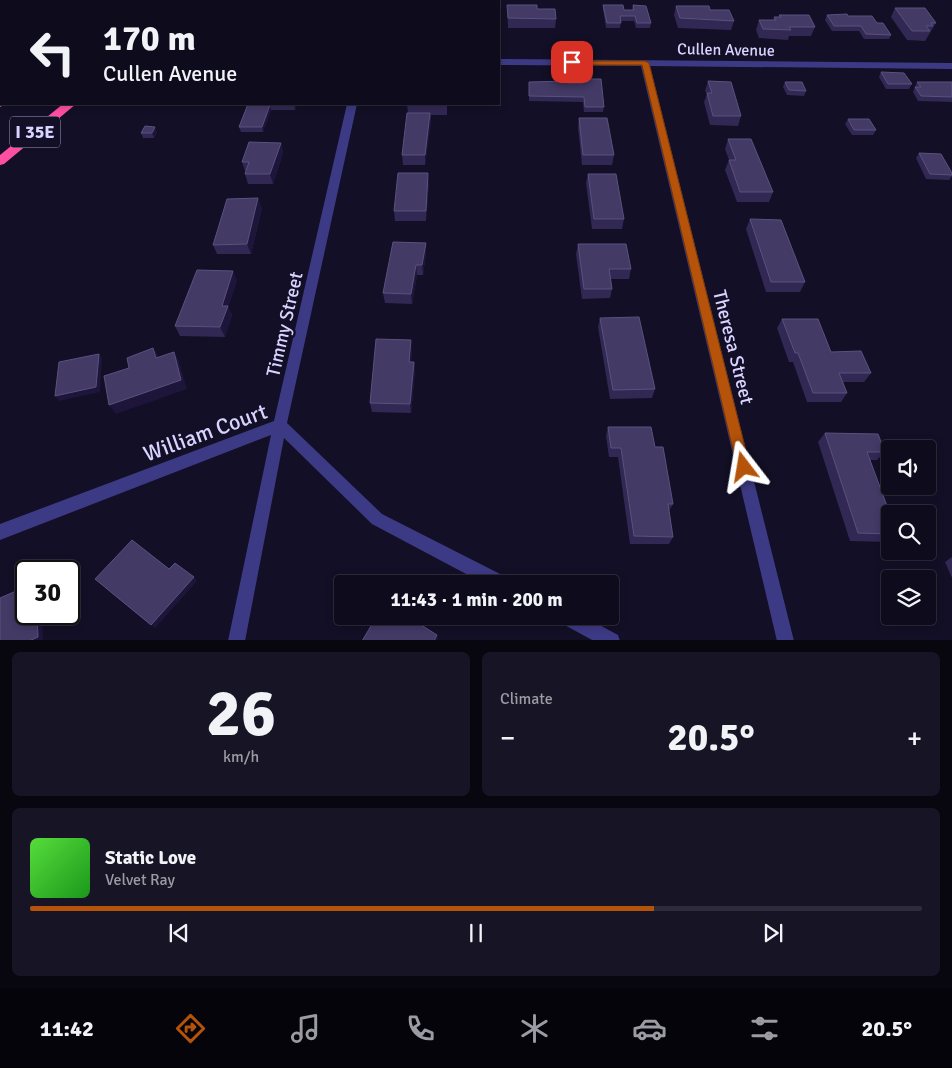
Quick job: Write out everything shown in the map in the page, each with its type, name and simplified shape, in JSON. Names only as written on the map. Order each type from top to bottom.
[{"type":"highway","name":"I 35E","points":[[0,161],[69,105]]},
{"type":"street","name":"Cullen Avenue","points":[[500,62],[952,66]]},
{"type":"street","name":"Theresa Street","points":[[645,63],[786,640]]},
{"type":"street","name":"Timmy Street","points":[[236,640],[280,425],[352,105]]},
{"type":"street","name":"William Court","points":[[0,532],[280,425],[377,519],[485,575]]},
{"type":"street","points":[[583,625],[612,640]]},
{"type":"building","points":[[507,5],[537,5],[537,9],[555,9],[556,19],[508,18]]},
{"type":"building","points":[[603,5],[623,5],[624,10],[634,10],[633,5],[646,6],[651,23],[637,23],[635,16],[620,16],[621,23],[607,23]]},
{"type":"building","points":[[676,6],[709,6],[710,10],[729,10],[734,21],[680,18]]},
{"type":"building","points":[[895,8],[925,8],[936,23],[931,23],[933,26],[926,26],[930,31],[912,31]]},
{"type":"building","points":[[847,14],[848,16],[872,16],[877,23],[883,23],[891,35],[866,34],[861,26],[834,26],[827,15]]},
{"type":"building","points":[[779,15],[809,15],[815,27],[789,27],[791,30],[763,29],[759,20],[776,20],[774,17],[781,17]]},
{"type":"building","points":[[881,72],[904,73],[912,84],[888,84]]},
{"type":"building","points":[[583,79],[601,79],[604,107],[585,107],[584,97],[529,96],[529,82],[568,81],[568,83],[583,83]]},
{"type":"building","points":[[708,81],[731,82],[741,116],[713,116],[707,93],[712,93]]},
{"type":"building","points":[[785,82],[802,82],[806,91],[789,90]]},
{"type":"building","points":[[917,82],[952,82],[952,97],[921,96],[915,87],[921,87]]},
{"type":"building","points":[[248,105],[270,105],[262,127],[239,127]]},
{"type":"building","points":[[407,113],[430,113],[425,155],[402,155]]},
{"type":"building","points":[[579,118],[607,118],[614,155],[583,155]]},
{"type":"building","points":[[848,119],[869,119],[876,130],[854,130]]},
{"type":"building","points":[[145,126],[155,127],[152,133],[141,133]]},
{"type":"building","points":[[728,139],[751,139],[773,192],[740,192],[729,160],[736,160]]},
{"type":"building","points":[[249,142],[281,143],[270,174],[245,174],[249,162],[242,162]]},
{"type":"building","points":[[919,153],[941,154],[952,175],[930,174]]},
{"type":"building","points":[[398,173],[428,173],[426,211],[394,211]]},
{"type":"building","points":[[588,174],[616,174],[624,219],[594,219]]},
{"type":"building","points":[[258,198],[247,244],[213,245],[227,199]]},
{"type":"building","points":[[750,219],[781,220],[805,282],[771,282]]},
{"type":"building","points":[[393,242],[426,243],[422,265],[416,265],[411,294],[383,293]]},
{"type":"building","points":[[578,244],[626,244],[631,269],[609,269],[612,289],[584,289]]},
{"type":"building","points":[[197,270],[233,271],[222,306],[228,306],[220,327],[175,326]]},
{"type":"building","points":[[639,317],[655,389],[613,390],[600,318]]},
{"type":"building","points":[[782,319],[818,319],[831,352],[861,351],[871,373],[839,373],[847,393],[813,393],[798,353],[795,353]]},
{"type":"building","points":[[376,339],[411,340],[409,362],[414,362],[410,404],[370,403]]},
{"type":"building","points":[[153,348],[156,358],[174,352],[181,380],[109,405],[104,376],[129,368],[127,358]]},
{"type":"building","points":[[99,354],[96,387],[55,396],[59,362]]},
{"type":"building","points":[[608,427],[651,427],[655,447],[663,447],[673,504],[668,504],[673,537],[634,536],[621,448],[611,448]]},
{"type":"building","points":[[825,433],[878,434],[881,442],[881,452],[867,452],[881,490],[881,495],[883,495],[887,505],[881,505],[881,534],[858,533]]},
{"type":"building","points":[[132,540],[169,569],[175,563],[194,577],[151,625],[95,579]]},
{"type":"building","points":[[15,591],[15,625],[37,625],[38,637],[31,640],[0,640],[0,598]]},
{"type":"building","points":[[372,625],[421,625],[437,635],[434,640],[363,640]]},
{"type":"route","points":[[572,62],[645,63],[744,467]]}]
